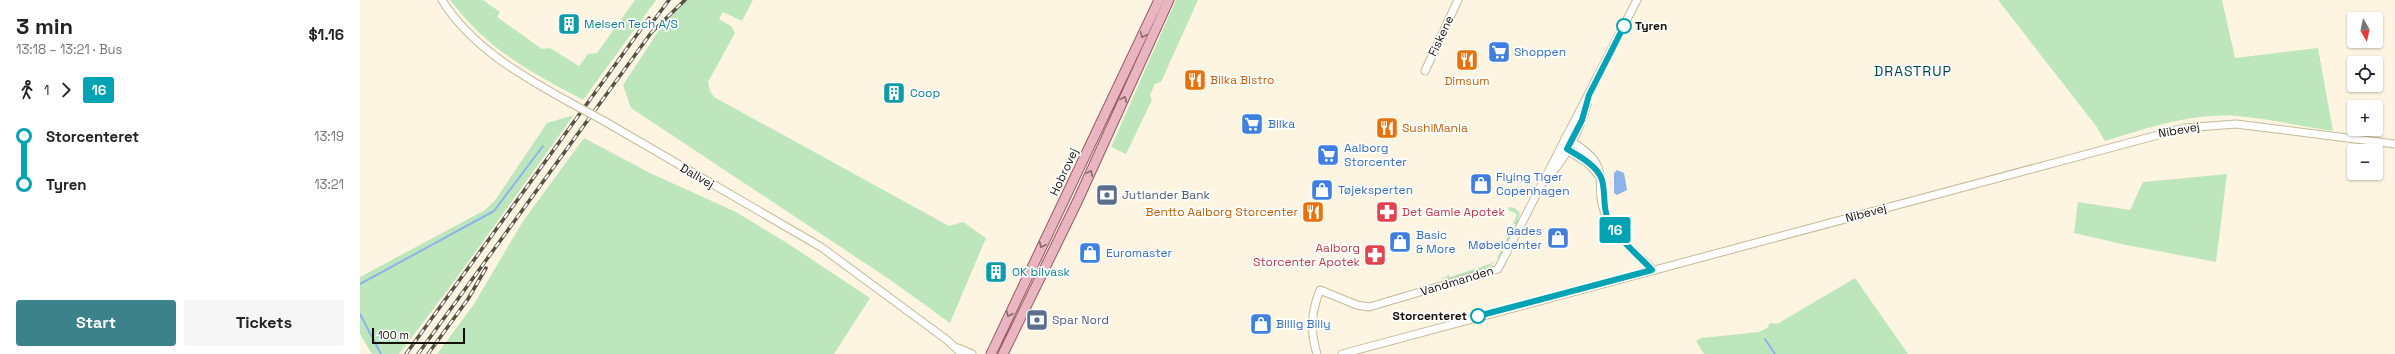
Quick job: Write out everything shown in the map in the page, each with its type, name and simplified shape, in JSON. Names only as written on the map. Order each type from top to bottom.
[{"type":"main road","name":"Hobrovej","points":[[991,354],[1159,0]]},
{"type":"main road","name":"Hobrovej","points":[[1003,354],[1078,200],[1169,0]]},
{"type":"street","name":"Dallvej","points":[[442,0],[473,37],[516,72],[821,248],[958,348],[972,354]]},
{"type":"street","name":"Fiskene","points":[[1425,71],[1458,0]]},
{"type":"street","name":"Vandmanden","points":[[1317,354],[1311,325],[1314,305],[1320,290],[1357,305],[1368,307],[1492,273],[1502,264],[1544,180],[1582,120],[1589,95],[1636,3]]},
{"type":"street","name":"Nibevej","points":[[1342,354],[2184,128],[2236,124],[2395,144]]},
{"type":"street","points":[[1568,140],[1595,159],[1602,179],[1603,202],[1610,222],[1652,270]]},
{"type":"street","points":[[1564,147],[1589,164],[1602,179]]},
{"type":"street","name":"Dallvej","points":[[958,348],[962,354]]},
{"type":"green space","points":[[450,0],[483,0],[500,12],[497,17],[542,49],[550,48],[579,66],[588,54],[597,53],[635,0],[656,0],[583,100],[527,69],[494,46],[464,17]]},
{"type":"green space","points":[[684,0],[753,0],[742,21],[723,12],[719,19],[731,26],[735,33],[708,82],[710,91],[714,97],[949,226],[963,222],[986,238],[950,323],[889,279],[631,108],[623,85],[663,24]]},
{"type":"green space","points":[[1176,0],[1198,0],[1161,82],[1155,84],[1150,95],[1152,100],[1126,154],[1111,147]]},
{"type":"green space","points":[[1998,0],[2222,0],[2235,58],[2318,48],[2333,131],[2261,119],[2237,116],[2220,116],[2170,122],[2105,141],[2096,126]]},
{"type":"green space","points":[[574,115],[450,287],[399,354],[372,354],[360,334],[360,277],[485,210],[496,199],[547,123]]},
{"type":"green space","points":[[584,138],[650,173],[736,212],[787,243],[870,298],[834,354],[437,354],[474,304],[523,221]]},
{"type":"green space","points":[[2227,174],[2216,262],[2126,245],[2074,233],[2078,202],[2130,210],[2143,182]]},
{"type":"green space","points":[[1509,207],[1515,208],[1520,213],[1517,224],[1513,224],[1517,214],[1508,210]]},
{"type":"green space","points":[[1511,230],[1512,234],[1496,260]]},
{"type":"green space","points":[[1496,260],[1487,268],[1480,271],[1446,280],[1441,279],[1448,276],[1447,273],[1450,277],[1492,263]]},
{"type":"green space","points":[[1855,278],[1908,354],[1704,354],[1696,341],[1701,338],[1759,332],[1767,328],[1770,323],[1777,324]]},
{"type":"water","points":[[1617,170],[1624,173],[1627,190],[1617,195],[1614,193],[1614,173]]},
{"type":"waterway","points":[[360,284],[494,211],[543,146]]},
{"type":"waterway","points":[[360,314],[381,354]]},
{"type":"waterway","points":[[1765,339],[1775,354]]},
{"type":"railway","points":[[649,27],[669,0]]},
{"type":"railway","points":[[418,354],[651,33],[685,0]]},
{"type":"railway","points":[[406,354],[649,18]]},
{"type":"railway","points":[[428,354],[468,299],[486,268]]},
{"type":"bus line","name":"16","points":[[1478,316],[1652,270],[1617,232],[1610,222],[1603,202],[1602,179],[1598,173],[1589,164],[1567,149],[1582,120],[1589,95],[1624,26]]},
{"type":"place","name":"Melsen Tech A/S","points":[[569,24]]},
{"type":"place","name":"Tyren","points":[[1624,26]]},
{"type":"place","name":"Shoppen","points":[[1499,52]]},
{"type":"place","name":"Dimsum","points":[[1467,60]]},
{"type":"place","name":"Bilka Bistro","points":[[1195,80]]},
{"type":"place","name":"Coop","points":[[894,93]]},
{"type":"place","name":"Bilka","points":[[1252,124]]},
{"type":"place","name":"SushiMania","points":[[1387,128]]},
{"type":"place","name":"Aalborg Storcenter","points":[[1328,155]]},
{"type":"place","name":"Flying Tiger Copenhagen","points":[[1481,184]]},
{"type":"place","name":"Tøjeksperten","points":[[1322,190]]},
{"type":"place","name":"Jutlander Bank","points":[[1107,195]]},
{"type":"place","name":"Bentto Aalborg Storcenter","points":[[1313,212]]},
{"type":"place","name":"Det Gamle Apotek","points":[[1387,212]]},
{"type":"place","name":"Gades Møbelcenter","points":[[1558,238]]},
{"type":"place","name":"Basic & More","points":[[1400,242]]},
{"type":"place","name":"Euromaster","points":[[1090,253]]},
{"type":"place","name":"Aalborg Storcenter Apotek","points":[[1375,255]]},
{"type":"place","name":"OK bilvask","points":[[996,272]]},
{"type":"place","name":"Storcenteret","points":[[1478,316]]},
{"type":"place","name":"Spar Nord","points":[[1037,320]]},
{"type":"place","name":"Billig Billy","points":[[1261,324]]},
{"type":"district","name":"DRASTRUP","points":[[1913,71]]}]
